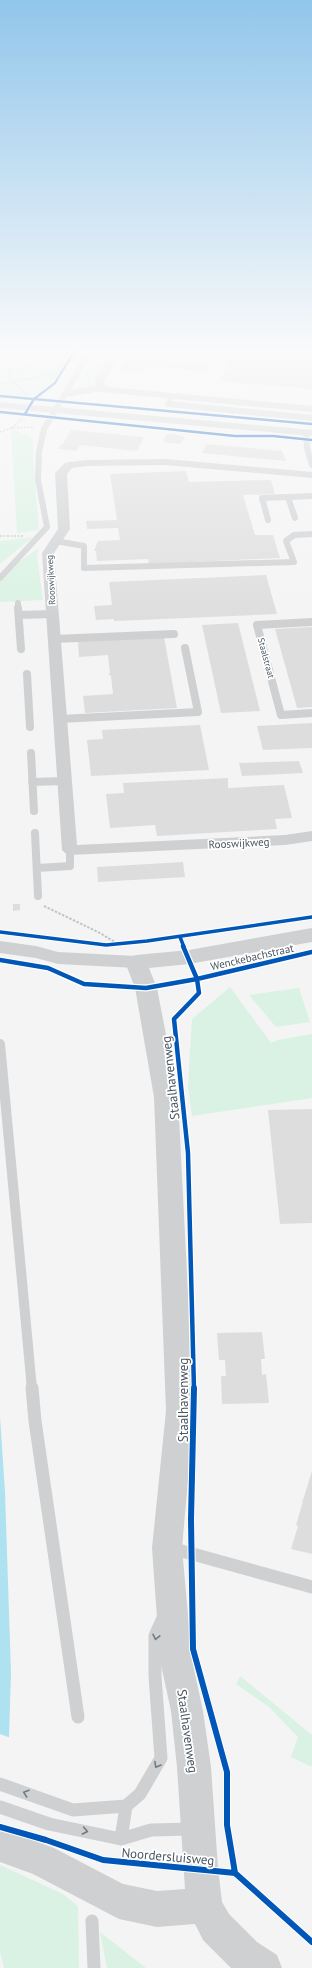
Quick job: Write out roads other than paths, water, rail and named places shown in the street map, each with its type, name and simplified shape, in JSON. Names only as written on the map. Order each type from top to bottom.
[{"type":"street","name":"Rooswijkweg","points":[[312,475],[165,462],[87,463],[69,466],[61,473],[64,529],[48,553],[70,850],[285,840],[312,836]]},
{"type":"street","name":"Wenckebachstraat","points":[[0,947],[36,952],[58,958],[131,953],[189,957],[312,935]]},
{"type":"street","name":"Staalhavenweg","points":[[131,953],[146,988],[166,1097],[180,1412],[167,1548],[176,1660],[187,1711],[194,1767],[200,1868],[205,1905]]},
{"type":"street","points":[[0,1845],[42,1860],[119,1901],[157,1909],[205,1905],[216,1928],[244,1955],[264,1968]]},
{"type":"lane","points":[[0,578],[36,541],[47,527],[38,480],[38,452],[41,442]]},
{"type":"lane","points":[[308,442],[307,448],[312,465]]},
{"type":"lane","points":[[268,520],[262,498],[312,496]]},
{"type":"lane","points":[[288,497],[295,518]]},
{"type":"lane","points":[[56,541],[84,546],[84,568],[124,566],[150,567],[294,562],[286,541],[294,535],[312,534]]},
{"type":"lane","points":[[18,603],[21,649]]},
{"type":"lane","points":[[19,615],[52,614]]},
{"type":"lane","name":"Staalstraat","points":[[312,622],[257,625],[281,715],[312,713]]},
{"type":"lane","points":[[54,639],[174,634]]},
{"type":"lane","points":[[60,719],[198,712],[185,648]]},
{"type":"lane","points":[[27,674],[30,727]]},
{"type":"lane","points":[[31,753],[34,811]]},
{"type":"lane","points":[[32,782],[65,781]]},
{"type":"lane","points":[[35,833],[38,896]]},
{"type":"lane","name":"Rooswijkweg","points":[[37,868],[70,866],[70,850]]},
{"type":"lane","points":[[0,1044],[35,1421],[78,1717]]},
{"type":"lane","points":[[167,1548],[312,1587]]},
{"type":"lane","points":[[0,1784],[73,1810],[126,1806],[140,1794],[161,1758],[155,1676],[155,1636],[171,1601]]},
{"type":"lane","points":[[121,1839],[126,1806]]},
{"type":"lane","points":[[0,1807],[49,1824],[121,1839],[151,1830],[197,1829]]},
{"type":"lane","points":[[92,1921],[94,1968]]},
{"type":"water","points":[[0,1417],[5,1492],[11,1673],[6,1832],[0,1848]]}]
